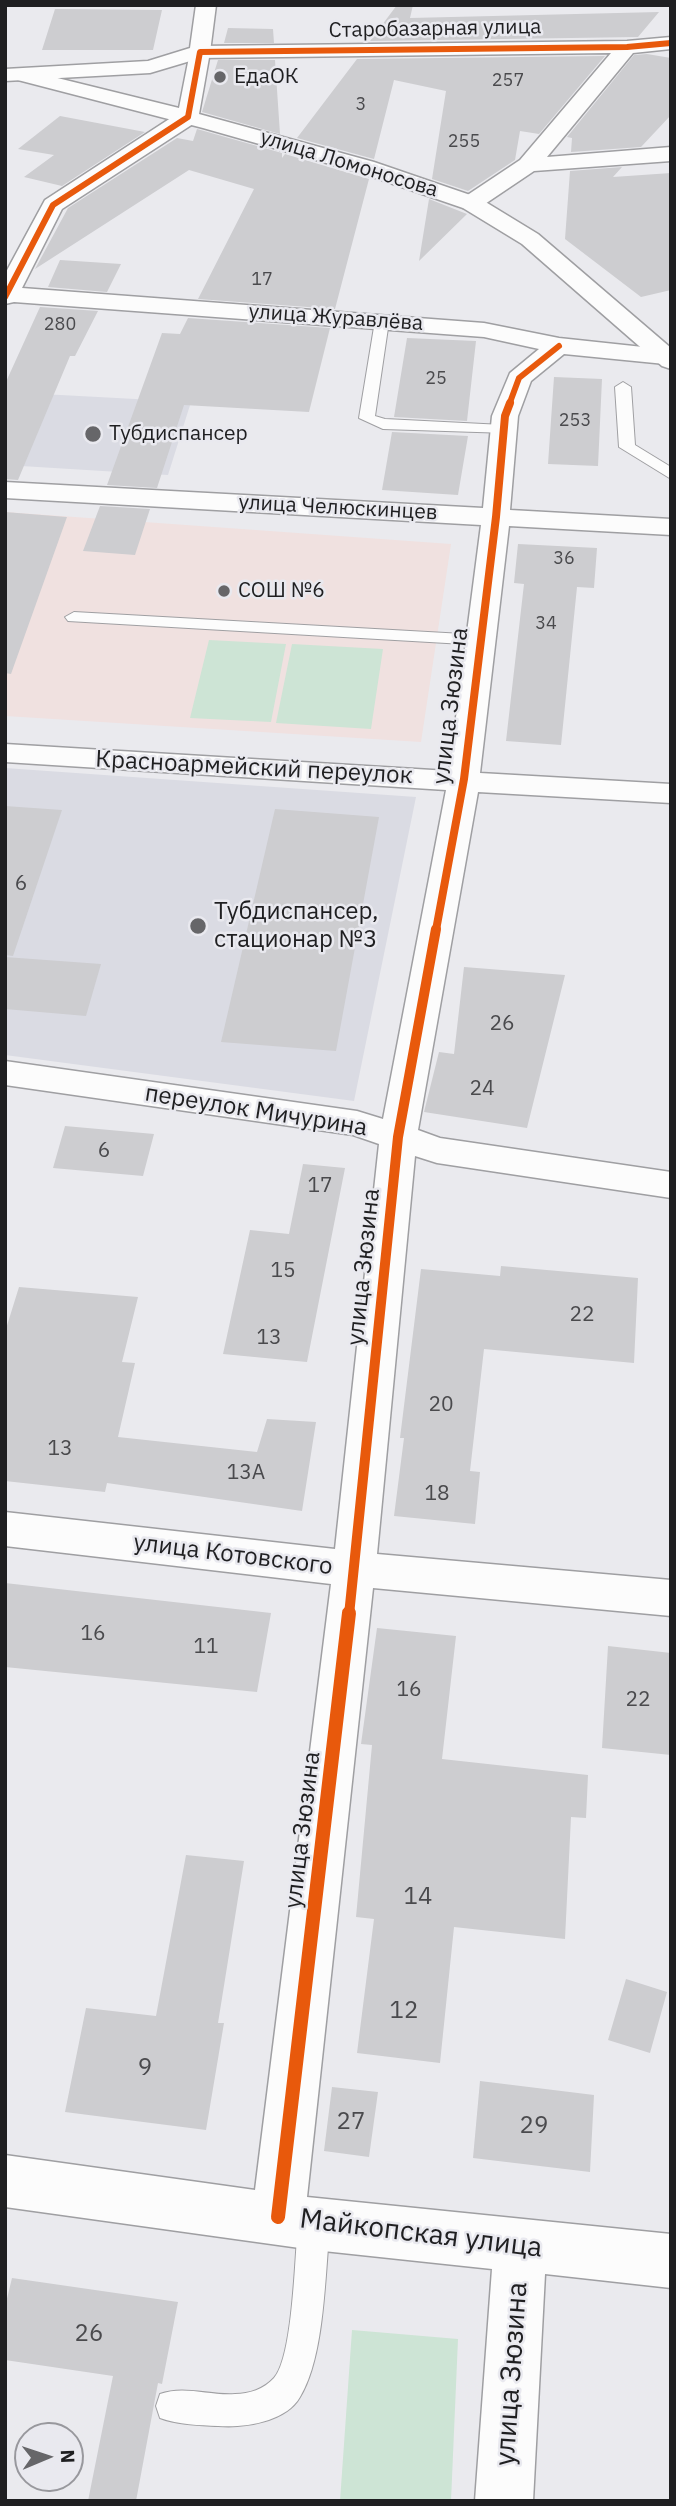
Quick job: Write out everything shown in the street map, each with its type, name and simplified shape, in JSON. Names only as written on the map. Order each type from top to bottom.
[{"type":"street","points":[[6,295],[53,205],[188,117],[206,5]]},
{"type":"street","name":"Старобазарная улица","points":[[13,75],[122,71],[150,67],[200,52],[627,47],[671,43]]},
{"type":"street","points":[[528,165],[627,47]]},
{"type":"street","name":"улица Ломоносова","points":[[13,75],[188,117],[366,167],[471,203],[528,165],[671,154]]},
{"type":"street","points":[[471,203],[530,239],[668,358]]},
{"type":"street","name":"улица Журавлёва","points":[[6,295],[484,330],[559,346],[668,358]]},
{"type":"street","name":"улица Зюзина","points":[[296,2220],[354,1569],[398,1137],[464,779],[496,517],[505,416],[519,378],[559,346]]},
{"type":"street","name":"улица Челюскинцев","points":[[5,490],[671,527]]},
{"type":"street","name":"Красноармейский переулок","points":[[5,753],[464,779],[671,794]]},
{"type":"street","name":"переулок Мичурина","points":[[5,1073],[357,1123],[437,1150],[671,1185]]},
{"type":"street","name":"улица Котовского","points":[[5,1529],[354,1569],[671,1598]]},
{"type":"street","name":"Майкопская улица","points":[[5,2181],[296,2220],[671,2261]]},
{"type":"street","name":"улица Зюзина","points":[[504,2501],[520,2246]]},
{"type":"lane","points":[[382,321],[367,418],[383,424],[503,429]]},
{"type":"lane","points":[[622,387],[626,447],[671,474]]},
{"type":"lane","points":[[74,617],[481,640]]},
{"type":"lane","points":[[172,2406],[234,2411],[261,2407],[288,2388],[303,2343],[296,2220]]},
{"type":"shaded area","name":"Тубдиспансер","points":[[5,392],[191,402],[168,475],[5,465]]},
{"type":"shaded area","name":"СОШ №6","points":[[5,512],[451,544],[421,742],[5,716]]},
{"type":"shaded area","name":"Тубдиспансер, стационар №3","points":[[5,768],[416,797],[354,1101],[5,1055]]},
{"type":"green space","points":[[209,640],[286,644],[271,722],[190,718]]},
{"type":"green space","points":[[292,644],[383,649],[371,729],[276,723]]},
{"type":"green space","points":[[352,2330],[458,2339],[451,2501],[340,2501]]},
{"type":"building","points":[[397,5],[413,5],[410,18],[659,12],[638,37],[370,41]]},
{"type":"building","points":[[55,9],[162,10],[153,50],[42,50]]},
{"type":"building","points":[[228,28],[273,29],[274,43],[224,43]]},
{"type":"building","points":[[634,55],[671,58],[671,115],[641,147],[571,152],[572,138],[567,137]]},
{"type":"building","points":[[605,56],[539,134],[520,131],[515,160],[468,191],[432,179],[446,91],[394,80],[374,159],[297,138],[357,59]]},
{"type":"building","points":[[218,60],[275,60],[280,134],[202,112]]},
{"type":"building","points":[[60,116],[145,132],[62,186],[24,177],[54,155],[18,149]]},
{"type":"building","points":[[197,129],[282,153],[282,158],[285,154],[369,179],[335,309],[198,299],[254,189],[189,170],[35,269],[68,208],[177,138],[193,141]]},
{"type":"building","points":[[622,167],[613,177],[671,173],[671,290],[641,297],[565,239],[570,171]]},
{"type":"building","points":[[429,199],[467,214],[419,261]]},
{"type":"building","points":[[60,260],[121,264],[107,292],[48,287]]},
{"type":"building","points":[[40,307],[98,311],[75,356],[70,356],[18,480],[5,479],[5,384]]},
{"type":"building","points":[[188,318],[330,328],[309,412],[184,405],[157,488],[107,485],[162,333],[180,334]]},
{"type":"building","points":[[407,338],[476,341],[467,421],[394,417]]},
{"type":"building","points":[[554,377],[602,379],[598,466],[548,464]]},
{"type":"building","points":[[392,432],[468,436],[458,495],[382,490]]},
{"type":"building","points":[[100,506],[150,509],[135,555],[83,551]]},
{"type":"building","points":[[5,512],[67,517],[11,674],[5,673]]},
{"type":"building","points":[[518,544],[597,548],[594,588],[577,587],[561,745],[506,741],[524,584],[514,583]]},
{"type":"building","points":[[5,806],[62,810],[13,956],[5,955]]},
{"type":"building","points":[[275,809],[379,817],[336,1051],[221,1042]]},
{"type":"building","points":[[5,957],[101,964],[86,1016],[5,1009]]},
{"type":"building","points":[[464,967],[565,975],[527,1128],[424,1112],[439,1052],[454,1054]]},
{"type":"building","points":[[65,1126],[154,1134],[143,1176],[53,1168]]},
{"type":"building","points":[[303,1164],[345,1168],[307,1362],[223,1354],[250,1230],[289,1234]]},
{"type":"building","points":[[501,1266],[638,1278],[634,1363],[484,1349],[470,1471],[480,1472],[475,1524],[394,1516],[404,1438],[400,1438],[421,1269],[500,1276]]},
{"type":"building","points":[[19,1287],[138,1297],[122,1362],[135,1363],[118,1437],[257,1452],[267,1419],[316,1422],[302,1511],[107,1483],[105,1492],[5,1481],[5,1332]]},
{"type":"building","points":[[5,1583],[271,1613],[257,1692],[5,1667]]},
{"type":"building","points":[[377,1628],[456,1636],[442,1759],[588,1775],[586,1818],[571,1817],[565,1939],[454,1927],[440,2063],[357,2053],[374,1919],[356,1917],[372,1745],[361,1744]]},
{"type":"building","points":[[608,1646],[671,1653],[671,1755],[602,1748]]},
{"type":"building","points":[[186,1855],[244,1861],[218,2023],[224,2023],[206,2130],[65,2112],[86,2008],[156,2016]]},
{"type":"building","points":[[626,1979],[667,1992],[650,2053],[608,2040]]},
{"type":"building","points":[[480,2081],[594,2095],[590,2172],[473,2158]]},
{"type":"building","points":[[332,2087],[378,2092],[369,2157],[324,2151]]},
{"type":"building","points":[[12,2278],[178,2302],[162,2384],[158,2383],[136,2501],[88,2501],[113,2376],[5,2360],[5,2307]]},
{"type":"cycle path","points":[[5,297],[53,205],[188,117],[200,52],[627,47],[671,43]]},
{"type":"cycle path","points":[[278,2217],[354,1569],[398,1137],[464,779],[496,517],[505,416],[519,378],[559,346]]},
{"type":"place","name":"ЕдаОК","points":[[220,77]]},
{"type":"place","name":"Тубдиспансер","points":[[93,434]]},
{"type":"place","name":"СОШ №6","points":[[224,591]]},
{"type":"place","name":"Тубдиспансер, стационар №3","points":[[198,926]]}]
